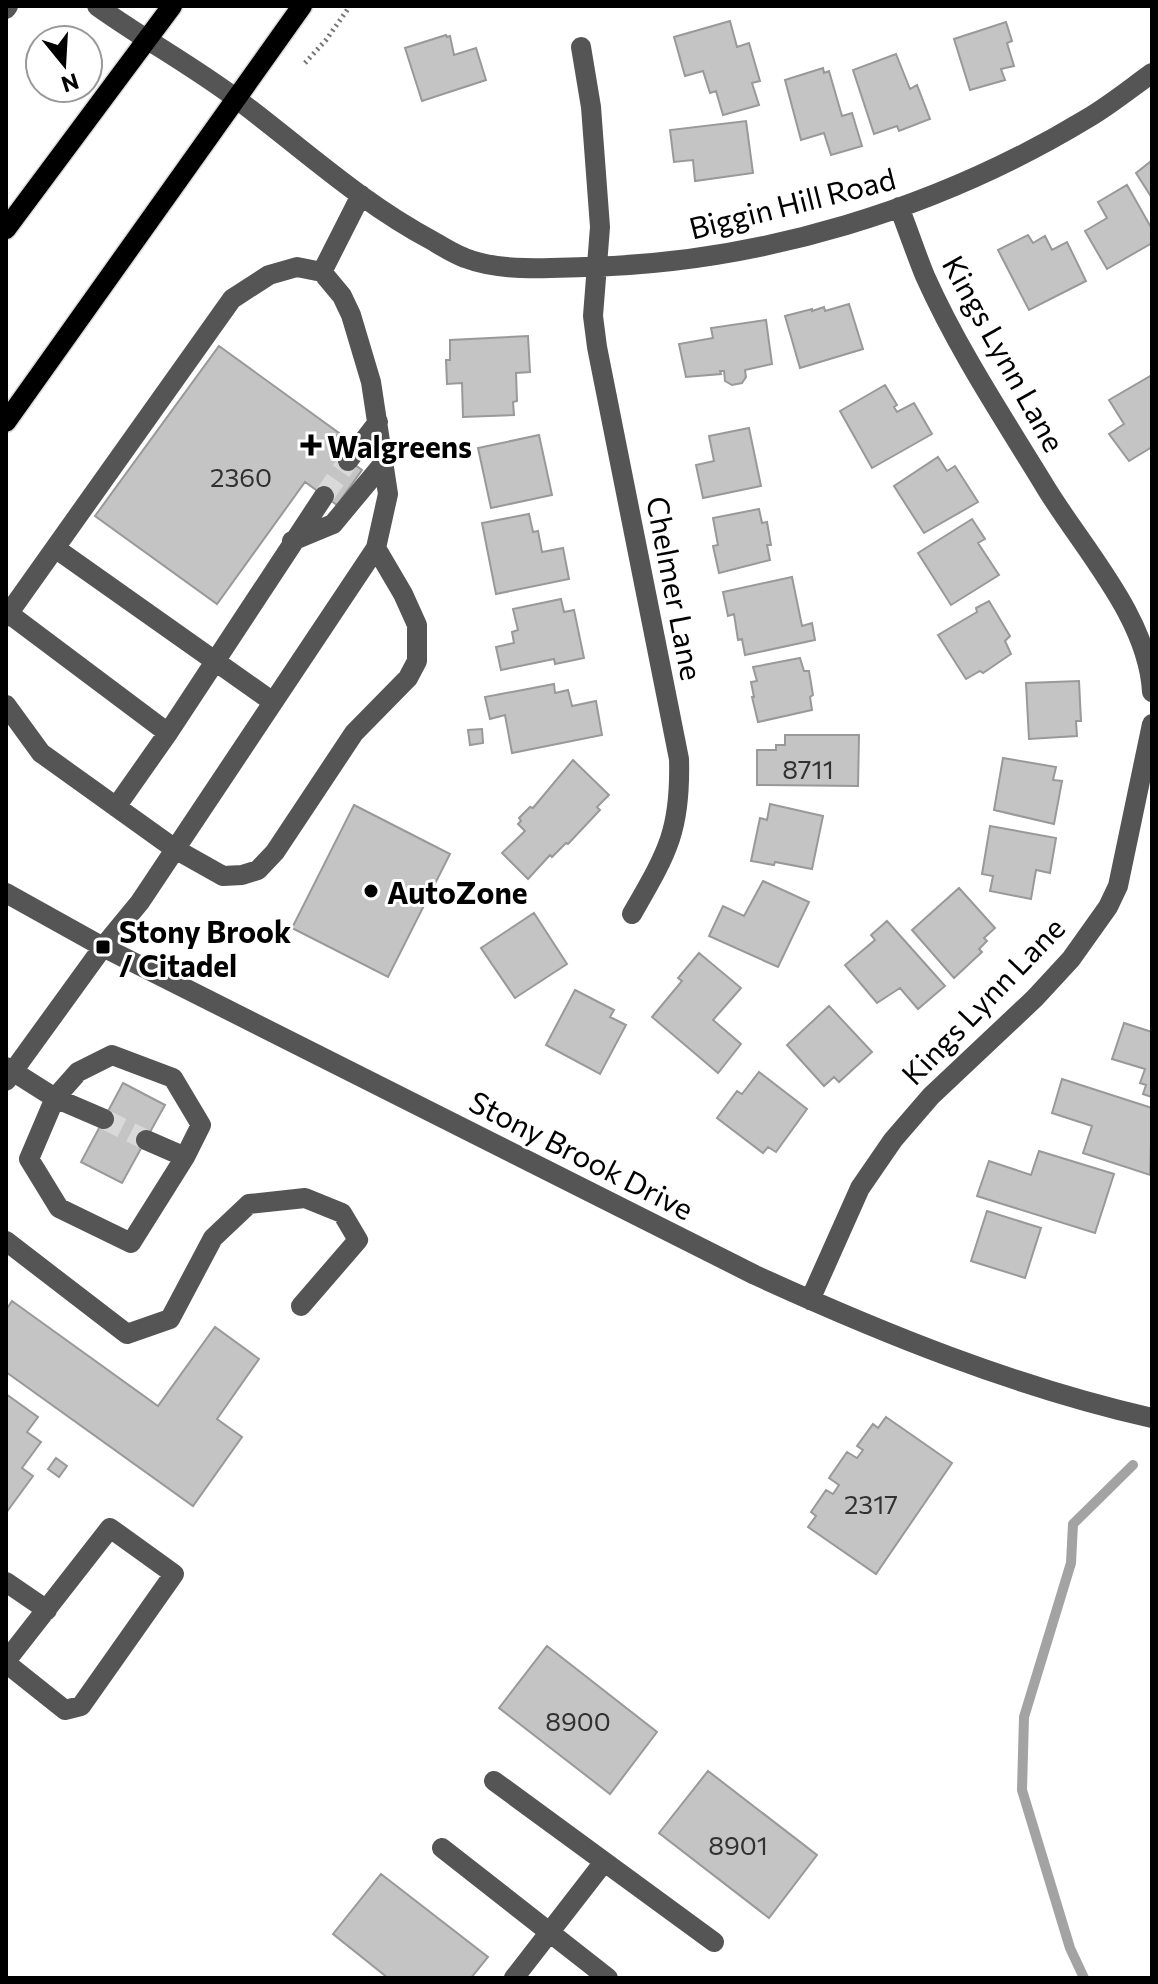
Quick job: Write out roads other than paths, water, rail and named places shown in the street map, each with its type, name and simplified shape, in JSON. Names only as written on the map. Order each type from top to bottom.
[{"type":"main road","points":[[6,229],[172,6]]},
{"type":"main road","points":[[6,422],[302,6]]},
{"type":"street","name":"Biggin Hill Road","points":[[97,6],[237,99],[299,151],[404,226],[466,259],[541,268],[692,260],[770,245],[899,207],[936,195],[995,168],[1089,118],[1152,73]]},
{"type":"street","name":"Chelmer Lane","points":[[581,47],[591,107],[600,227],[593,316],[597,347],[679,759],[680,794],[675,827],[664,857],[632,914]]},
{"type":"street","points":[[322,272],[361,195]]},
{"type":"street","name":"Kings Lynn Lane","points":[[899,207],[926,277],[973,367],[1128,614],[1142,641],[1152,692]]},
{"type":"street","points":[[104,1119],[8,1074],[140,902],[376,548],[388,494],[371,382],[351,315],[342,296],[322,272],[297,267],[269,275],[232,299],[7,615],[168,733]]},
{"type":"street","points":[[348,461],[378,422]]},
{"type":"street","points":[[292,541],[333,524],[383,464]]},
{"type":"street","points":[[116,807],[324,496]]},
{"type":"street","points":[[55,548],[273,702]]},
{"type":"street","points":[[6,705],[41,753],[175,849],[223,876],[258,870],[275,852],[354,733],[408,678],[417,661],[417,625],[376,548]]},
{"type":"street","name":"Kings Lynn Lane","points":[[810,1300],[860,1188],[893,1140],[931,1096],[1035,998],[1071,959],[1108,907],[1118,886],[1152,724]]},
{"type":"street","name":"Stony Brook Drive","points":[[6,893],[103,947],[810,1300],[984,1368],[1152,1418]]},
{"type":"street","points":[[112,1055],[173,1078],[201,1125],[185,1157],[131,1243],[59,1208],[29,1159],[55,1098],[78,1072],[112,1055]]},
{"type":"street","points":[[146,1140],[185,1157]]},
{"type":"street","points":[[6,1241],[127,1334],[170,1319],[213,1238],[249,1204],[305,1198],[342,1213],[358,1240],[301,1306]]},
{"type":"street","points":[[110,1528],[174,1574],[81,1706],[65,1710],[6,1662],[47,1610],[110,1528]]},
{"type":"street","points":[[6,1582],[47,1610]]},
{"type":"street","points":[[494,1781],[714,1942]]},
{"type":"street","points":[[442,1848],[608,1978]]},
{"type":"street","points":[[514,1978],[604,1862]]},
{"type":"waterway","points":[[1084,1978],[1070,1948],[1022,1790],[1024,1717],[1071,1563],[1073,1524],[1133,1465]]},
{"type":"tunnel","points":[[324,496],[348,461]]},
{"type":"tunnel","points":[[104,1119],[146,1140]]},
{"type":"place","name":"Walgreens","points":[[311,445]]},
{"type":"place","name":"AutoZone","points":[[371,891]]},
{"type":"place","name":"Stony Brook / Citadel","points":[[103,947]]}]
